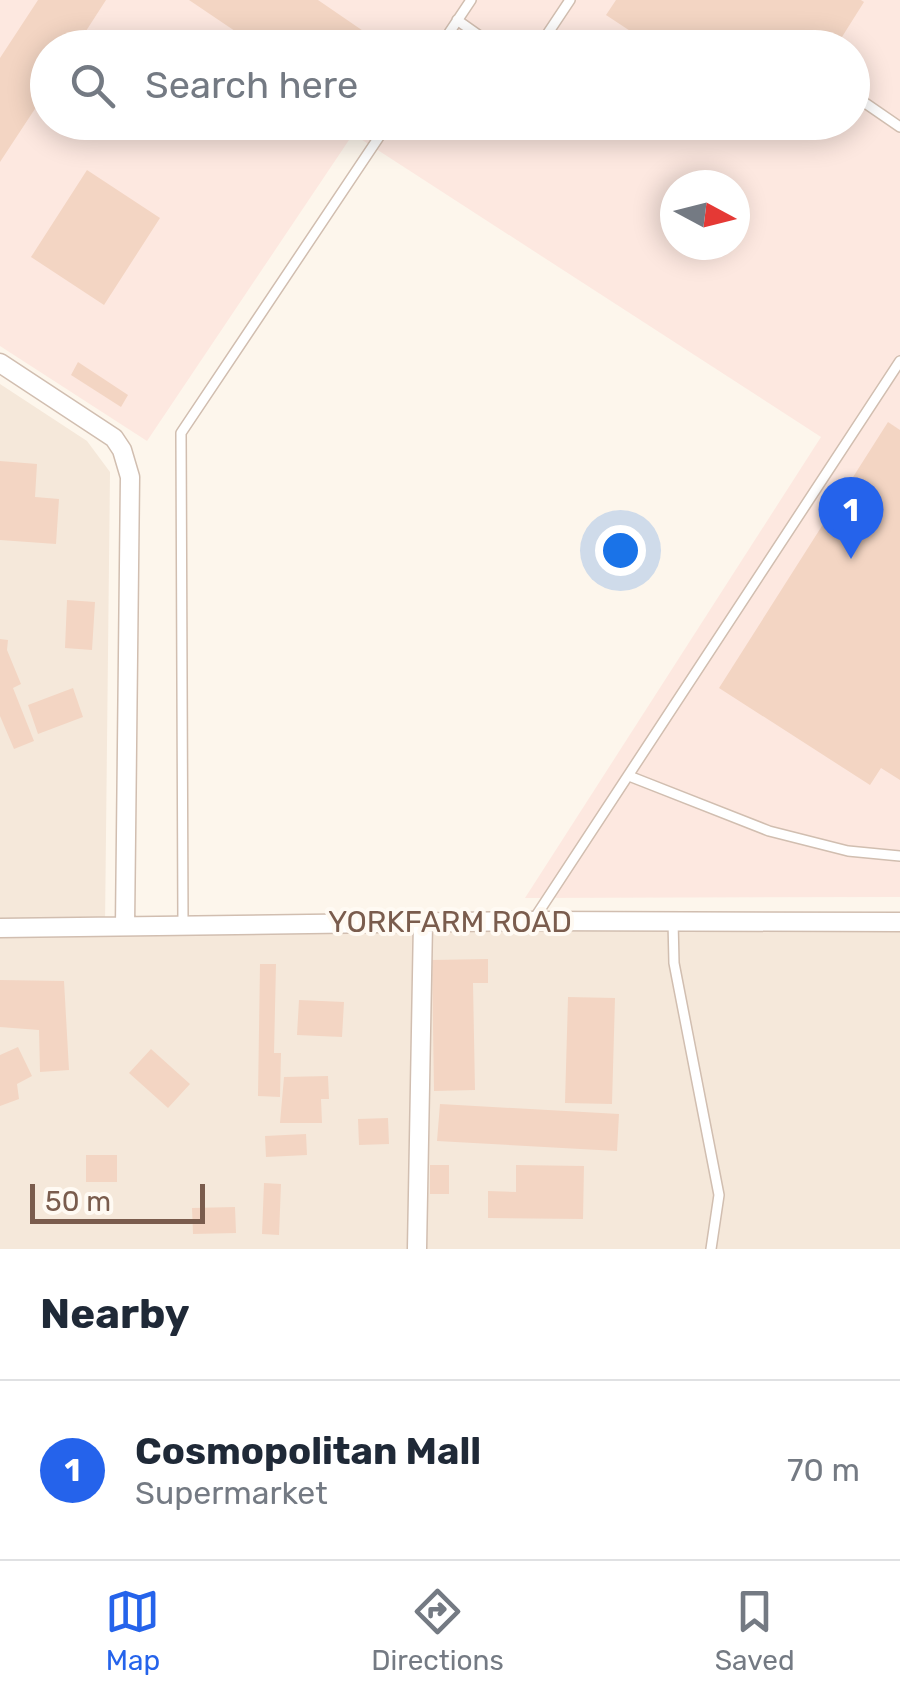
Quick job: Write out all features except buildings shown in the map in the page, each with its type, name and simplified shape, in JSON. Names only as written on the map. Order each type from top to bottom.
[{"type":"street","points":[[0,363],[114,438],[130,477],[125,926]]},
{"type":"street","name":"YORKFARM ROAD","points":[[0,928],[532,921],[900,922]]},
{"type":"street","points":[[417,1249],[424,922]]},
{"type":"lane","points":[[451,30],[471,0]]},
{"type":"lane","points":[[550,30],[570,0]]},
{"type":"lane","points":[[458,20],[472,30]]},
{"type":"lane","points":[[870,107],[900,128]]},
{"type":"lane","points":[[183,924],[181,433],[377,140]]},
{"type":"lane","points":[[532,921],[900,361]]},
{"type":"lane","points":[[629,776],[768,831],[848,851],[900,856]]},
{"type":"lane","points":[[673,921],[674,963],[718,1195],[711,1249]]},
{"type":"shaded area","points":[[0,0],[900,0],[900,897],[525,898],[821,437],[362,140],[870,140],[870,30],[30,30],[30,140],[349,140],[147,441],[0,346]]},
{"type":"shaded area","points":[[0,384],[87,441],[110,472],[105,926],[900,923],[900,1249],[0,1249]]},
{"type":"place","name":"Cosmopolitan Mall","points":[[851,559]]}]
